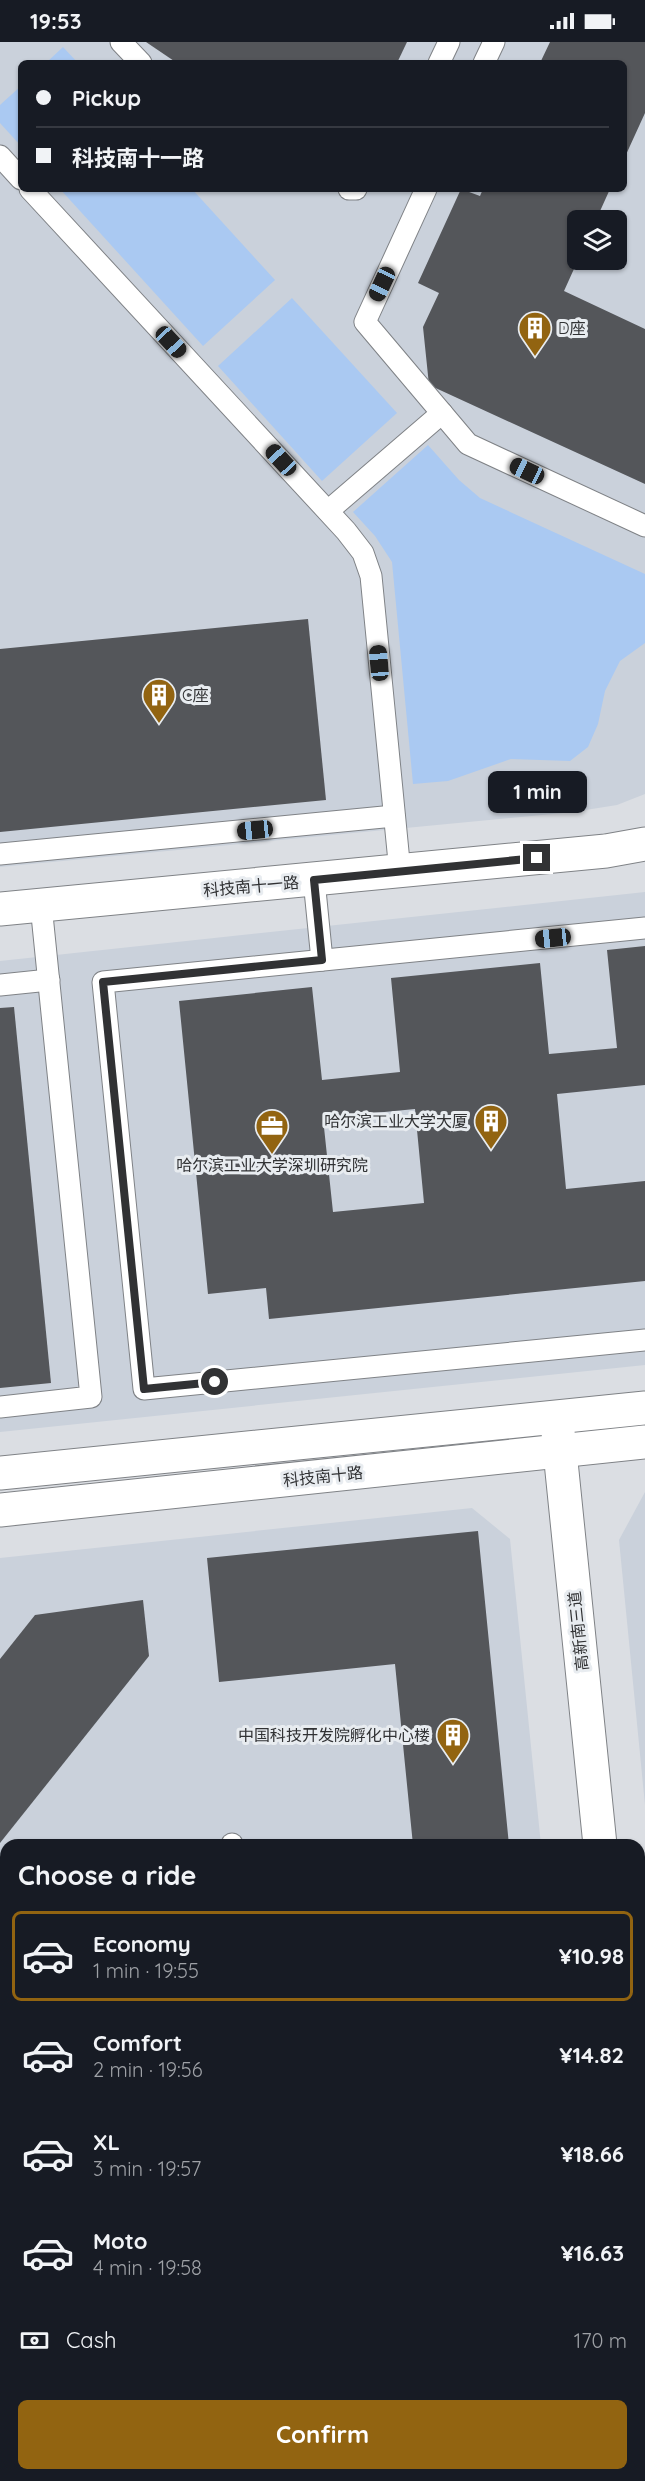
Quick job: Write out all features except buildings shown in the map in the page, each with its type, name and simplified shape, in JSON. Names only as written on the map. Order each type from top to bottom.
[{"type":"street","name":"科技南十一路","points":[[0,909],[400,872],[606,851],[645,844]]},
{"type":"street","name":"科技南十路","points":[[0,1473],[645,1408]]},
{"type":"street","name":"高新南三道","points":[[556,1418],[599,1839]]},
{"type":"street","name":"科技南十路","points":[[0,1510],[645,1442]]},
{"type":"lane","points":[[121,42],[138,60]]},
{"type":"lane","points":[[440,60],[449,42]]},
{"type":"lane","points":[[485,60],[494,42]]},
{"type":"lane","points":[[0,156],[18,176]]},
{"type":"lane","points":[[33,192],[363,552],[371,576],[400,872]]},
{"type":"lane","points":[[425,192],[365,322],[468,444],[645,526]]},
{"type":"lane","points":[[328,512],[442,413]]},
{"type":"lane","points":[[0,854],[394,816]]},
{"type":"lane","points":[[314,880],[322,960]]},
{"type":"lane","points":[[0,1407],[91,1397],[41,905]]},
{"type":"lane","points":[[645,928],[103,982],[144,1389],[645,1340]]},
{"type":"lane","points":[[0,985],[49,980]]},
{"type":"shaded area","points":[[0,42],[645,42],[645,794],[617,805],[573,812],[0,867]]},
{"type":"shaded area","points":[[63,47],[75,60],[49,60]]},
{"type":"shaded area","points":[[18,89],[18,143],[0,123],[0,105]]},
{"type":"shaded area","points":[[63,192],[195,192],[275,280],[203,346]]},
{"type":"shaded area","points":[[292,298],[397,413],[322,481],[218,366]]},
{"type":"shaded area","points":[[428,445],[459,480],[480,498],[645,574],[645,643],[620,661],[605,691],[598,724],[588,747],[570,761],[511,759],[448,781],[413,784],[392,562],[375,536],[353,512]]},
{"type":"shaded area","points":[[645,892],[645,1365],[0,1432],[0,961]]},
{"type":"shaded area","points":[[645,1492],[645,1805],[619,1540]]},
{"type":"shaded area","points":[[472,1508],[510,1539],[540,1839],[0,1839],[0,1558]]},
{"type":"place","name":"D座","points":[[535,357]]},
{"type":"place","name":"C座","points":[[159,724]]},
{"type":"place","name":"哈尔滨工业大学大厦","points":[[491,1150]]},
{"type":"place","name":"哈尔滨工业大学深圳研究院","points":[[272,1155]]},
{"type":"place","name":"中国科技开发院孵化中心楼","points":[[453,1764]]},
{"type":"route","points":[[215,1382],[144,1389],[103,982],[322,960],[314,880],[537,858]]}]
